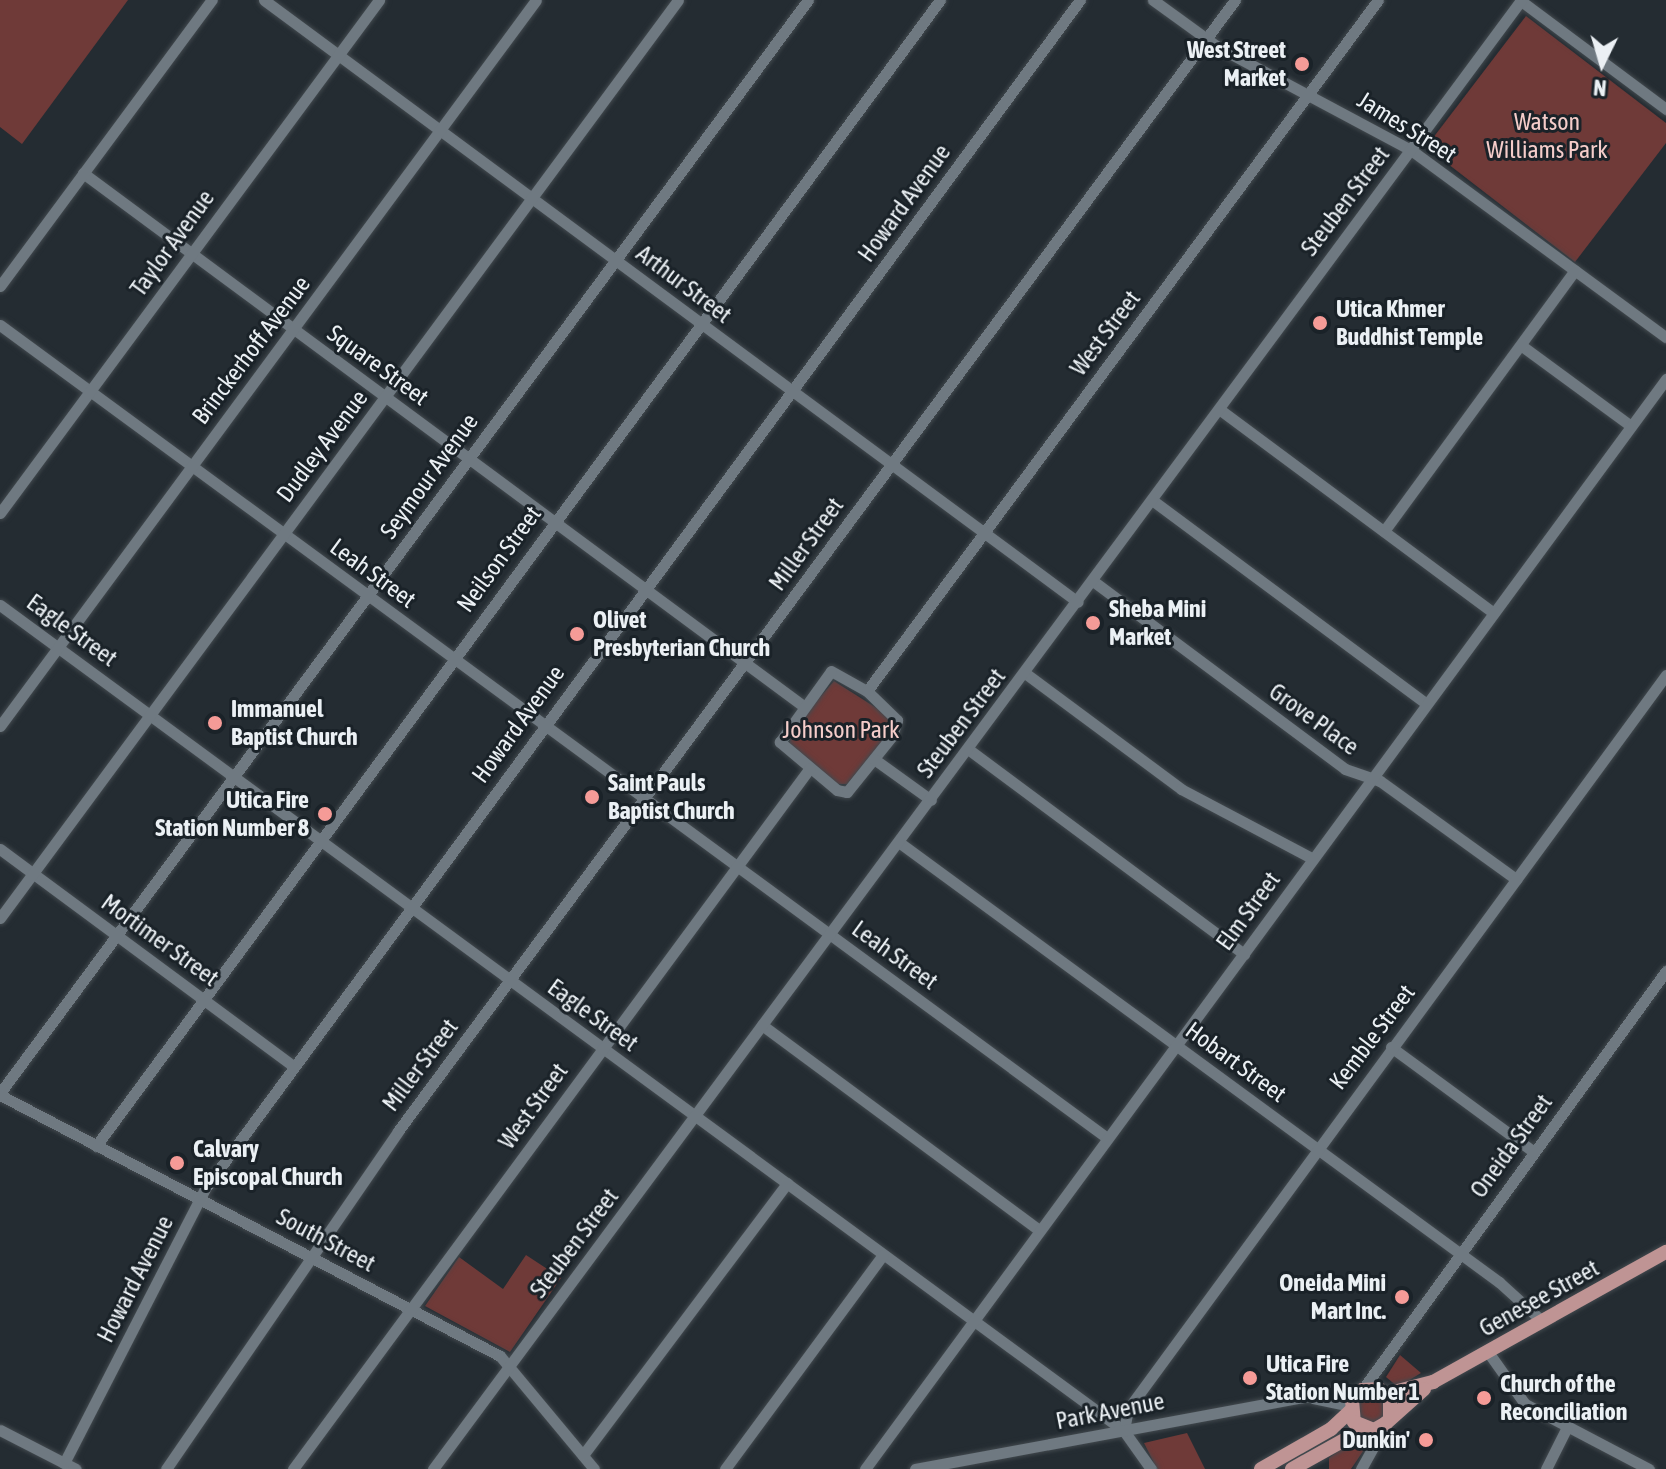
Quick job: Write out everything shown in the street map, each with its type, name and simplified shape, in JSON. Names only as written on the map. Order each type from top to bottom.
[{"type":"main road","name":"Genesee Street","points":[[1388,1420],[1433,1382],[1666,1252]]},
{"type":"main road","name":"Genesee Street","points":[[1360,1391],[1385,1393],[1433,1382]]},
{"type":"main road","points":[[1261,1469],[1331,1429],[1360,1391]]},
{"type":"main road","points":[[1292,1469],[1365,1429],[1388,1420],[1385,1393]]},
{"type":"main road","points":[[1350,1408],[1365,1429]]},
{"type":"street","points":[[0,286],[212,0]]},
{"type":"street","name":"Arthur Street","points":[[264,0],[1078,602]]},
{"type":"street","name":"Taylor Avenue","points":[[0,513],[379,0]]},
{"type":"street","name":"Brinckerhoff Avenue","points":[[0,726],[536,0]]},
{"type":"street","name":"Dudley Avenue","points":[[0,918],[678,0]]},
{"type":"street","name":"Seymour Avenue","points":[[0,1094],[808,0]]},
{"type":"street","name":"Neilson Street","points":[[96,1146],[319,839],[940,0]]},
{"type":"street","name":"Howard Avenue","points":[[64,1463],[200,1199],[293,1066],[1080,0]]},
{"type":"street","name":"James Street","points":[[1153,0],[1206,39],[1411,150],[1666,337]]},
{"type":"street","name":"Miller Street","points":[[166,1469],[308,1256],[1235,0]]},
{"type":"street","name":"West Street","points":[[867,691],[1378,0]]},
{"type":"street","points":[[1521,0],[1666,109]]},
{"type":"street","name":"Steuben Street","points":[[433,1469],[900,843],[1521,0]]},
{"type":"street","name":"Square Street","points":[[83,173],[802,705]]},
{"type":"street","points":[[1384,531],[1575,270]]},
{"type":"street","name":"Leah Street","points":[[0,325],[735,869],[1107,1138]]},
{"type":"street","points":[[1522,346],[1631,426]]},
{"type":"street","name":"Elm Street","points":[[865,1469],[1666,379]]},
{"type":"street","points":[[1219,409],[1494,613]]},
{"type":"street","points":[[1152,500],[1427,704]]},
{"type":"street","name":"Grove Place","points":[[1093,581],[1345,769],[1380,781],[1516,879]]},
{"type":"street","name":"Eagle Street","points":[[0,605],[1124,1431],[1151,1469]]},
{"type":"street","points":[[831,671],[867,691],[897,720],[874,759],[847,792],[809,769],[780,742],[802,705],[831,671]]},
{"type":"street","points":[[1025,673],[1181,789],[1313,859]]},
{"type":"street","name":"Kemble Street","points":[[1124,1431],[1128,1409],[1666,675]]},
{"type":"street","points":[[968,749],[1244,954]]},
{"type":"street","points":[[874,759],[931,800]]},
{"type":"street","name":"West Street","points":[[293,1469],[809,769]]},
{"type":"street","name":"Hobart Street","points":[[900,843],[1460,1253],[1542,1321]]},
{"type":"street","name":"Mortimer Street","points":[[0,849],[293,1066]]},
{"type":"street","name":"Oneida Street","points":[[1360,1391],[1666,971]]},
{"type":"street","points":[[762,1025],[1039,1230]]},
{"type":"street","points":[[1391,1047],[1534,1152]]},
{"type":"street","name":"South Street","points":[[0,1094],[500,1356],[594,1469]]},
{"type":"street","points":[[583,1455],[787,1183]]},
{"type":"street","points":[[725,1469],[883,1255]]},
{"type":"street","name":"Oneida Street","points":[[1385,1393],[1379,1383],[1390,1346]]},
{"type":"street","points":[[1488,1352],[1520,1400],[1649,1469]]},
{"type":"street","name":"Park Avenue","points":[[915,1469],[1360,1391]]},
{"type":"street","name":"Park Avenue","points":[[1313,1397],[1350,1408]]},
{"type":"street","points":[[1362,1469],[1388,1420]]},
{"type":"street","points":[[1546,1469],[1567,1427]]},
{"type":"street","points":[[1365,1429],[1372,1450]]},
{"type":"street","points":[[0,1430],[76,1469]]},
{"type":"green space","points":[[0,0],[128,0],[22,144],[0,127]]},
{"type":"green space","name":"Watson Williams Park","points":[[1526,16],[1666,123],[1666,143],[1575,262],[1426,147]]},
{"type":"green space","name":"Johnson Park","points":[[834,681],[889,716],[890,723],[889,733],[847,784],[836,784],[789,745],[794,727]]},
{"type":"green space","points":[[526,1255],[561,1278],[510,1352],[425,1306],[459,1257],[503,1289]]},
{"type":"green space","points":[[1400,1355],[1421,1373],[1398,1387],[1386,1377]]},
{"type":"green space","points":[[1359,1392],[1390,1399],[1381,1428],[1351,1416]]},
{"type":"green space","points":[[1187,1433],[1205,1469],[1157,1469],[1144,1443]]},
{"type":"green space","points":[[1354,1439],[1360,1440],[1364,1450],[1351,1469],[1329,1469],[1329,1458]]},
{"type":"place","name":"West Street Market","points":[[1302,64]]},
{"type":"place","name":"Utica Khmer Buddhist Temple","points":[[1320,323]]},
{"type":"place","name":"Sheba Mini Market","points":[[1093,623]]},
{"type":"place","name":"Olivet Presbyterian Church","points":[[577,634]]},
{"type":"place","name":"Immanuel Baptist Church","points":[[215,723]]},
{"type":"place","name":"Saint Pauls Baptist Church","points":[[592,797]]},
{"type":"place","name":"Utica Fire Station Number 8","points":[[325,814]]},
{"type":"place","name":"Calvary Episcopal Church","points":[[177,1163]]},
{"type":"place","name":"Oneida Mini Mart Inc.","points":[[1402,1297]]},
{"type":"place","name":"Utica Fire Station Number 1","points":[[1250,1378]]},
{"type":"place","name":"Church of the Reconciliation","points":[[1484,1398]]},
{"type":"place","name":"Dunkin'","points":[[1426,1440]]}]
